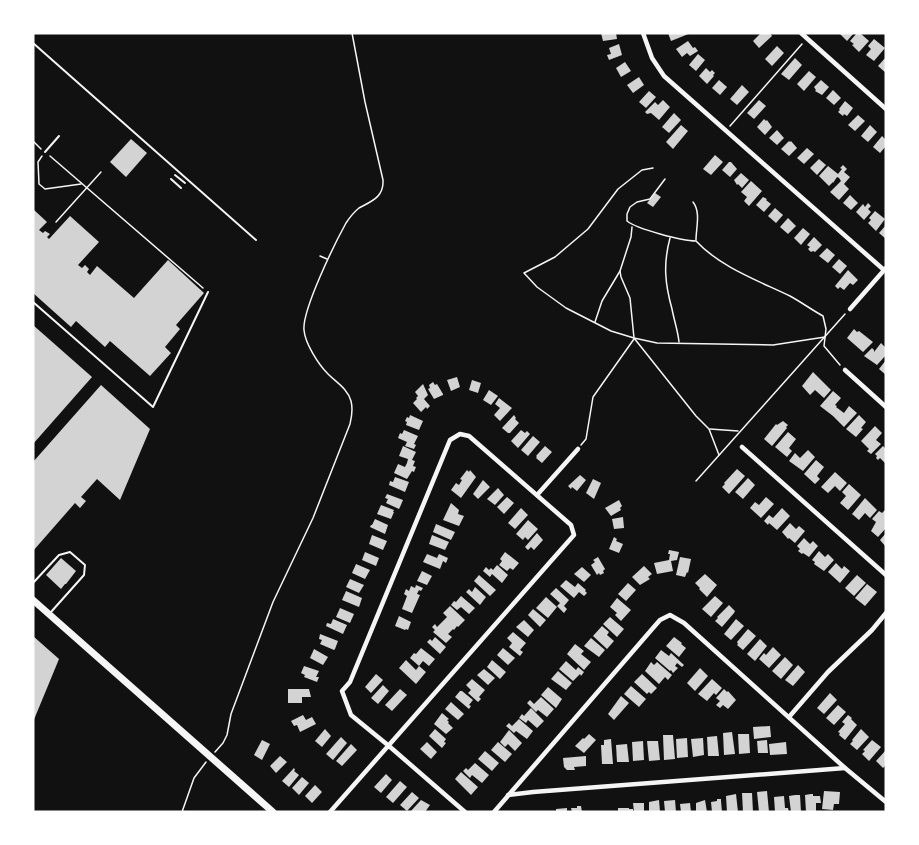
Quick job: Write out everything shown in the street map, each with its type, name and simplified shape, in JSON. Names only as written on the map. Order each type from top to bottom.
[{"type":"main road","points":[[33,600],[273,812]]},
{"type":"street","points":[[643,33],[652,58],[664,76],[885,269],[850,309]]},
{"type":"street","points":[[801,33],[886,109]]},
{"type":"street","points":[[844,370],[886,407]]},
{"type":"street","points":[[330,812],[388,746],[574,535],[571,525],[469,436],[460,434],[450,440],[350,682],[342,691],[351,715],[388,746],[465,812]]},
{"type":"street","points":[[742,447],[886,575]]},
{"type":"street","points":[[537,495],[578,449]]},
{"type":"street","points":[[789,717],[828,672],[872,630],[886,613]]},
{"type":"street","points":[[494,812],[660,620],[670,615],[684,622],[844,768],[886,802]]},
{"type":"street","points":[[508,795],[844,768]]},
{"type":"lane","points":[[33,44],[187,182],[256,240]]},
{"type":"lane","points":[[33,51],[37,47]]},
{"type":"lane","points":[[45,152],[58,136]]},
{"type":"lane","points":[[171,179],[182,188]]},
{"type":"lane","points":[[33,302],[153,407],[208,292]]},
{"type":"lane","points":[[33,583],[59,555],[70,552],[85,565],[84,575],[48,614]]},
{"type":"path","points":[[221,746],[227,735],[231,714],[273,602],[313,518],[350,424],[353,410],[349,395],[325,371],[311,350],[304,330],[307,308],[344,226],[353,213],[376,198],[383,188],[352,33]]},
{"type":"path","points":[[726,131],[807,39]]},
{"type":"path","points":[[33,141],[208,292]]},
{"type":"path","points":[[45,152],[38,162],[39,184],[45,189],[82,184]]},
{"type":"path","points":[[653,168],[642,170],[618,189],[588,229],[555,257],[524,273],[537,287],[566,308],[611,331],[657,343],[773,345],[825,337]]},
{"type":"path","points":[[56,222],[101,172]]},
{"type":"path","points":[[665,179],[650,199],[637,202],[630,207],[627,221],[632,226],[688,241],[696,241],[709,253],[753,280],[791,297],[823,316],[826,329],[824,346],[844,370]]},
{"type":"path","points":[[693,202],[698,213],[696,241]]},
{"type":"path","points":[[595,322],[602,300],[620,271],[631,237],[632,226]]},
{"type":"path","points":[[670,236],[665,262],[665,280],[679,343]]},
{"type":"path","points":[[320,256],[327,259]]},
{"type":"path","points":[[620,271],[630,298],[634,338],[709,429],[719,455]]},
{"type":"path","points":[[696,481],[850,309]]},
{"type":"path","points":[[584,442],[593,397],[634,338]]},
{"type":"path","points":[[709,429],[739,431]]},
{"type":"path","points":[[182,812],[194,778],[202,766]]},
{"type":"building","points":[[601,33],[616,33],[617,39],[603,41]]},
{"type":"building","points":[[668,33],[691,33],[671,41]]},
{"type":"building","points":[[761,33],[770,33],[772,36],[759,48],[753,41]]},
{"type":"building","points":[[839,33],[854,33],[847,41]]},
{"type":"building","points":[[857,33],[869,41],[859,52],[850,41]]},
{"type":"building","points":[[874,39],[885,48],[874,61],[866,55],[871,49],[868,46]]},
{"type":"building","points":[[688,41],[698,51],[690,56],[687,53],[682,57],[676,49]]},
{"type":"building","points":[[619,44],[622,55],[609,60],[607,55],[611,54],[609,48]]},
{"type":"building","points":[[777,46],[784,53],[772,66],[765,59]]},
{"type":"building","points":[[698,54],[705,60],[696,71],[689,65]]},
{"type":"building","points":[[886,57],[886,73],[878,66]]},
{"type":"building","points":[[795,58],[802,65],[789,80],[781,74]]},
{"type":"building","points":[[625,62],[631,71],[621,77],[616,68]]},
{"type":"building","points":[[706,68],[715,73],[707,84],[699,76]]},
{"type":"building","points":[[809,71],[816,77],[804,91],[797,84]]},
{"type":"building","points":[[639,77],[644,85],[633,93],[627,85]]},
{"type":"building","points":[[719,80],[727,87],[720,95],[712,88]]},
{"type":"building","points":[[821,80],[829,87],[822,95],[815,91],[814,87]]},
{"type":"building","points":[[742,85],[749,92],[737,105],[730,99]]},
{"type":"building","points":[[833,90],[841,98],[834,105],[826,98]]},
{"type":"building","points":[[649,91],[656,97],[646,108],[639,102]]},
{"type":"building","points":[[663,100],[670,107],[659,120],[651,113],[645,112],[655,102],[658,105]]},
{"type":"building","points":[[759,100],[766,106],[754,119],[747,113]]},
{"type":"building","points":[[845,101],[853,108],[847,116],[844,114],[843,116],[838,112]]},
{"type":"building","points":[[674,113],[681,120],[669,133],[662,127]]},
{"type":"building","points":[[858,115],[865,121],[855,131],[848,125]]},
{"type":"building","points":[[764,119],[772,127],[765,135],[757,127]]},
{"type":"building","points":[[681,125],[688,131],[673,149],[666,142]]},
{"type":"building","points":[[870,125],[877,132],[868,142],[861,136]]},
{"type":"building","points":[[777,130],[784,138],[777,145],[769,138]]},
{"type":"building","points":[[882,136],[886,140],[886,146],[880,153],[873,147]]},
{"type":"building","points":[[131,139],[147,153],[126,177],[110,162]]},
{"type":"building","points":[[789,141],[797,148],[789,156],[781,149]]},
{"type":"building","points":[[807,148],[814,154],[804,164],[797,158]]},
{"type":"building","points":[[715,155],[723,162],[711,175],[703,169]]},
{"type":"building","points":[[819,159],[826,165],[817,175],[810,168]]},
{"type":"building","points":[[729,162],[737,169],[730,177],[722,170]]},
{"type":"building","points":[[843,165],[847,169],[844,172],[850,177],[844,184],[849,189],[839,200],[830,192],[841,181],[839,178],[837,177],[829,186],[819,176],[828,166],[838,174]]},
{"type":"building","points":[[741,173],[749,180],[742,188],[734,180]]},
{"type":"building","points":[[751,181],[762,191],[749,206],[744,201],[747,197],[741,192]]},
{"type":"building","points":[[655,193],[661,197],[653,207],[647,203]]},
{"type":"building","points":[[850,195],[858,203],[851,210],[843,203]]},
{"type":"building","points":[[763,197],[771,204],[764,212],[756,205]]},
{"type":"building","points":[[868,203],[871,206],[868,209],[871,212],[864,220],[856,212],[863,204],[865,207]]},
{"type":"building","points":[[775,208],[783,215],[776,223],[768,216]]},
{"type":"building","points":[[33,209],[47,222],[39,230],[50,234],[47,237],[49,239],[70,216],[99,242],[78,265],[82,268],[85,265],[90,275],[97,266],[134,298],[168,260],[204,293],[176,325],[180,329],[165,347],[171,353],[150,376],[110,341],[105,347],[76,321],[71,327],[33,293]]},
{"type":"building","points":[[875,211],[885,219],[876,231],[868,223]]},
{"type":"building","points":[[788,218],[796,226],[788,234],[780,227]]},
{"type":"building","points":[[886,225],[886,239],[879,233]]},
{"type":"building","points":[[803,228],[810,234],[801,245],[794,238]]},
{"type":"building","points":[[814,237],[822,245],[815,252],[811,252],[807,245]]},
{"type":"building","points":[[827,248],[835,255],[828,263],[819,256]]},
{"type":"building","points":[[839,259],[847,266],[840,274],[832,267]]},
{"type":"building","points":[[848,270],[858,280],[853,285],[850,283],[844,290],[840,287],[838,289],[835,286]]},
{"type":"building","points":[[33,325],[92,377],[33,444]]},
{"type":"building","points":[[854,329],[873,342],[863,352],[847,338]]},
{"type":"building","points":[[881,343],[886,348],[886,355],[877,365],[864,356],[872,348],[874,352]]},
{"type":"building","points":[[886,360],[886,375],[879,369]]},
{"type":"building","points":[[813,372],[831,390],[824,398],[815,390],[810,395],[802,386]]},
{"type":"building","points":[[457,377],[460,387],[451,391],[447,380]]},
{"type":"building","points":[[472,380],[481,383],[478,393],[469,390]]},
{"type":"building","points":[[433,382],[443,394],[434,399],[428,389]]},
{"type":"building","points":[[423,384],[428,395],[424,399],[430,406],[421,412],[413,403],[418,396],[415,392]]},
{"type":"building","points":[[101,385],[150,429],[120,500],[97,479],[81,497],[86,501],[80,508],[75,503],[33,551],[33,462]]},
{"type":"building","points":[[489,390],[498,396],[491,405],[483,400]]},
{"type":"building","points":[[833,391],[841,398],[835,405],[836,407],[844,413],[849,406],[857,413],[844,427],[820,406]]},
{"type":"building","points":[[499,398],[512,408],[500,421],[494,415],[500,408],[495,404]]},
{"type":"building","points":[[410,415],[423,421],[419,430],[406,425],[405,421]]},
{"type":"building","points":[[514,415],[519,423],[508,433],[502,428]]},
{"type":"building","points":[[859,415],[866,422],[856,437],[846,429]]},
{"type":"building","points":[[783,421],[788,425],[787,428],[772,446],[764,439],[776,424]]},
{"type":"building","points":[[875,426],[882,433],[876,440],[881,444],[871,454],[861,441]]},
{"type":"building","points":[[404,430],[418,436],[414,449],[405,446],[407,442],[398,438]]},
{"type":"building","points":[[521,430],[530,434],[518,448],[511,441]]},
{"type":"building","points":[[788,432],[796,439],[789,448],[792,451],[787,457],[775,447]]},
{"type":"building","points":[[533,436],[540,442],[528,456],[521,450]]},
{"type":"building","points":[[403,446],[416,452],[412,460],[415,461],[413,466],[416,467],[407,479],[394,473],[398,464],[405,467],[407,463],[408,459],[399,456]]},
{"type":"building","points":[[545,446],[552,452],[542,463],[536,456]]},
{"type":"building","points":[[883,446],[886,449],[886,464],[880,458],[878,460],[875,454]]},
{"type":"building","points":[[808,450],[815,457],[803,471],[789,461],[795,453],[800,458]]},
{"type":"building","points":[[816,460],[824,467],[817,476],[820,479],[815,484],[804,474]]},
{"type":"building","points":[[737,469],[745,476],[729,494],[722,487]]},
{"type":"building","points":[[467,470],[469,472],[470,470],[476,477],[461,498],[451,490],[456,483],[459,485],[462,480],[460,479]]},
{"type":"building","points":[[835,472],[847,483],[840,491],[835,486],[828,493],[821,487]]},
{"type":"building","points":[[580,475],[586,480],[577,491],[572,487],[571,489],[568,486]]},
{"type":"building","points":[[395,477],[409,482],[405,492],[389,485]]},
{"type":"building","points":[[748,478],[755,485],[743,499],[735,492]]},
{"type":"building","points":[[593,479],[601,483],[594,499],[586,493]]},
{"type":"building","points":[[483,480],[490,487],[478,499],[473,494]]},
{"type":"building","points":[[849,484],[861,495],[848,510],[840,503],[846,496],[842,492]]},
{"type":"building","points":[[498,488],[504,495],[495,505],[487,499]]},
{"type":"building","points":[[387,494],[403,500],[399,509],[386,503]]},
{"type":"building","points":[[507,497],[514,503],[504,514],[497,507]]},
{"type":"building","points":[[766,497],[774,504],[761,518],[750,508],[755,502],[759,505]]},
{"type":"building","points":[[865,498],[877,510],[870,518],[865,513],[859,520],[852,514]]},
{"type":"building","points":[[619,500],[621,510],[611,516],[605,508]]},
{"type":"building","points":[[451,503],[459,510],[458,514],[464,516],[459,526],[443,520]]},
{"type":"building","points":[[381,505],[394,510],[391,519],[377,514]]},
{"type":"building","points":[[521,508],[528,515],[515,529],[508,523]]},
{"type":"building","points":[[782,508],[790,516],[777,530],[764,521],[769,515],[773,518]]},
{"type":"building","points":[[886,509],[886,528],[878,537],[871,531],[876,522],[872,519],[879,511],[882,513]]},
{"type":"building","points":[[623,517],[624,528],[614,529],[612,519]]},
{"type":"building","points":[[375,519],[388,525],[385,534],[370,527]]},
{"type":"building","points":[[528,520],[538,529],[528,540],[525,537],[523,540],[516,534]]},
{"type":"building","points":[[790,523],[796,529],[799,526],[805,531],[795,543],[782,532]]},
{"type":"building","points":[[436,524],[455,532],[451,540],[433,532]]},
{"type":"building","points":[[537,533],[543,540],[534,550],[531,547],[528,550],[525,547]]},
{"type":"building","points":[[886,533],[886,547],[880,540]]},
{"type":"building","points":[[372,535],[387,541],[383,550],[369,544]]},
{"type":"building","points":[[432,535],[449,542],[445,550],[429,544]]},
{"type":"building","points":[[614,537],[616,541],[623,544],[619,553],[609,549]]},
{"type":"building","points":[[804,538],[810,544],[813,541],[818,546],[809,557],[798,551],[800,549],[797,546]]},
{"type":"building","points":[[669,550],[679,552],[677,560],[671,561],[673,571],[657,574],[654,563],[669,560]]},
{"type":"building","points":[[819,551],[825,557],[828,554],[834,560],[824,571],[812,560]]},
{"type":"building","points":[[365,552],[379,558],[376,566],[362,560]]},
{"type":"building","points":[[505,552],[519,563],[513,570],[510,568],[507,571],[499,565]]},
{"type":"building","points":[[427,554],[437,558],[439,554],[448,558],[446,563],[443,561],[440,569],[423,562]]},
{"type":"building","points":[[598,557],[605,569],[600,575],[599,573],[597,575],[591,565]]},
{"type":"building","points":[[680,557],[691,559],[685,577],[676,575]]},
{"type":"building","points":[[61,558],[76,571],[61,589],[46,575]]},
{"type":"building","points":[[836,563],[842,569],[844,566],[850,571],[840,583],[828,572]]},
{"type":"building","points":[[356,564],[370,570],[365,579],[352,573]]},
{"type":"building","points":[[497,565],[508,575],[502,583],[492,574],[490,577],[483,571],[486,567],[493,570]]},
{"type":"building","points":[[644,566],[652,574],[648,577],[650,579],[640,585],[632,577]]},
{"type":"building","points":[[582,567],[591,575],[584,582],[574,574]]},
{"type":"building","points":[[422,571],[432,576],[427,585],[417,581]]},
{"type":"building","points":[[705,574],[717,585],[707,597],[695,583]]},
{"type":"building","points":[[479,575],[496,590],[490,596],[474,581]]},
{"type":"building","points":[[857,575],[866,583],[854,596],[845,588]]},
{"type":"building","points":[[350,579],[364,585],[359,593],[346,587]]},
{"type":"building","points":[[566,580],[575,587],[578,583],[587,593],[584,596],[579,592],[574,598],[560,586]]},
{"type":"building","points":[[628,583],[636,590],[626,601],[618,594]]},
{"type":"building","points":[[867,584],[877,592],[865,606],[855,598]]},
{"type":"building","points":[[416,585],[423,588],[417,594],[420,595],[412,613],[402,609],[407,596],[404,594],[406,589],[409,591],[411,586],[415,588]]},
{"type":"building","points":[[475,587],[486,597],[480,605],[466,592],[469,589],[472,592]]},
{"type":"building","points":[[556,588],[569,600],[564,606],[567,609],[564,613],[557,606],[560,603],[550,594]]},
{"type":"building","points":[[346,591],[362,598],[359,607],[342,600]]},
{"type":"building","points":[[461,596],[475,608],[469,614],[461,607],[457,610],[451,605]]},
{"type":"building","points":[[715,596],[723,603],[711,617],[702,609]]},
{"type":"building","points":[[546,597],[557,607],[548,618],[536,608]]},
{"type":"building","points":[[617,598],[631,610],[621,621],[610,607]]},
{"type":"building","points":[[729,605],[735,611],[722,627],[715,621]]},
{"type":"building","points":[[450,606],[465,620],[448,634],[452,637],[446,643],[433,632],[435,630],[432,627],[435,624],[437,627],[447,617],[443,613]]},
{"type":"building","points":[[340,608],[354,614],[350,623],[336,617]]},
{"type":"building","points":[[533,609],[546,620],[540,627],[528,615]]},
{"type":"building","points":[[399,616],[411,622],[408,630],[395,626]]},
{"type":"building","points":[[610,617],[624,629],[617,637],[603,624]]},
{"type":"building","points":[[333,619],[347,625],[343,634],[326,626],[327,623],[331,624]]},
{"type":"building","points":[[736,619],[744,626],[731,640],[724,634]]},
{"type":"building","points":[[524,620],[534,630],[528,637],[516,627]]},
{"type":"building","points":[[602,626],[614,641],[607,649],[593,636]]},
{"type":"building","points":[[748,629],[756,636],[743,650],[737,642]]},
{"type":"building","points":[[513,632],[526,643],[520,650],[523,652],[520,656],[509,647],[512,643],[507,638]]},
{"type":"building","points":[[320,634],[338,641],[334,650],[320,644],[322,640],[319,639]]},
{"type":"building","points":[[33,636],[59,659],[33,722]]},
{"type":"building","points":[[435,637],[446,647],[440,654],[427,642],[430,639],[432,641]]},
{"type":"building","points":[[674,637],[686,648],[679,657],[666,646]]},
{"type":"building","points":[[591,638],[605,650],[599,657],[584,646]]},
{"type":"building","points":[[760,639],[767,646],[755,661],[747,654]]},
{"type":"building","points":[[575,644],[584,651],[581,654],[591,662],[584,670],[567,654]]},
{"type":"building","points":[[773,647],[781,655],[769,668],[759,659]]},
{"type":"building","points":[[421,648],[435,659],[429,666],[423,661],[419,666],[410,658]]},
{"type":"building","points":[[503,648],[515,658],[508,665],[497,655]]},
{"type":"building","points":[[314,649],[328,657],[323,665],[310,658]]},
{"type":"building","points":[[661,650],[669,656],[671,653],[684,665],[682,667],[677,663],[675,666],[678,668],[673,673],[655,658]]},
{"type":"building","points":[[785,657],[793,665],[781,679],[772,671]]},
{"type":"building","points":[[406,660],[416,670],[419,666],[426,672],[416,684],[399,668]]},
{"type":"building","points":[[492,660],[506,672],[500,679],[487,667]]},
{"type":"building","points":[[566,661],[576,670],[578,667],[584,672],[581,676],[580,674],[573,681],[559,669]]},
{"type":"building","points":[[651,662],[654,665],[657,662],[672,675],[668,680],[665,677],[659,684],[645,671]]},
{"type":"building","points":[[798,665],[805,672],[793,686],[785,680]]},
{"type":"building","points":[[304,666],[319,671],[316,677],[319,677],[317,682],[304,677],[305,675],[301,673]]},
{"type":"building","points":[[700,668],[708,676],[695,691],[687,683]]},
{"type":"building","points":[[484,669],[495,678],[488,685],[477,675]]},
{"type":"building","points":[[558,671],[572,683],[566,690],[551,679]]},
{"type":"building","points":[[376,674],[383,680],[371,693],[365,687]]},
{"type":"building","points":[[642,674],[657,688],[651,694],[649,692],[647,694],[634,682]]},
{"type":"building","points":[[472,679],[485,690],[478,702],[468,693],[471,690],[466,685]]},
{"type":"building","points":[[712,679],[722,688],[707,701],[698,694]]},
{"type":"building","points":[[383,685],[389,691],[378,704],[371,698]]},
{"type":"building","points":[[631,686],[646,699],[639,707],[624,694]]},
{"type":"building","points":[[548,687],[562,699],[556,708],[541,695]]},
{"type":"building","points":[[288,689],[309,689],[311,697],[302,697],[302,703],[288,703]]},
{"type":"building","points":[[400,689],[407,695],[392,711],[385,705]]},
{"type":"building","points":[[724,689],[736,700],[728,709],[723,705],[720,708],[716,705],[720,701],[716,698]]},
{"type":"building","points":[[460,691],[473,700],[469,709],[455,697]]},
{"type":"building","points":[[830,693],[837,700],[824,714],[817,708]]},
{"type":"building","points":[[621,696],[629,703],[614,720],[608,714]]},
{"type":"building","points":[[541,697],[554,709],[547,717],[538,710],[536,712],[527,703],[530,700],[534,704]]},
{"type":"building","points":[[451,702],[464,714],[458,720],[445,709]]},
{"type":"building","points":[[838,705],[846,712],[834,725],[826,718]]},
{"type":"building","points":[[531,708],[544,721],[537,728],[528,720],[526,723],[519,718]]},
{"type":"building","points":[[442,713],[449,719],[448,723],[453,728],[446,734],[434,724]]},
{"type":"building","points":[[303,715],[306,720],[312,717],[316,724],[300,732],[297,725],[294,726],[291,721]]},
{"type":"building","points":[[848,715],[857,725],[845,740],[838,732],[845,724],[842,722]]},
{"type":"building","points":[[519,719],[533,731],[527,739],[506,726],[509,723],[512,726]]},
{"type":"building","points":[[770,726],[771,737],[754,739],[753,727]]},
{"type":"building","points":[[325,729],[331,736],[322,747],[315,741]]},
{"type":"building","points":[[435,729],[446,739],[442,748],[429,736]]},
{"type":"building","points":[[861,729],[869,737],[857,750],[850,744]]},
{"type":"building","points":[[509,730],[522,743],[515,751],[508,744],[505,747],[500,742]]},
{"type":"building","points":[[732,732],[735,754],[724,755],[723,733]]},
{"type":"building","points":[[589,734],[596,740],[584,753],[575,746]]},
{"type":"building","points":[[738,734],[749,734],[750,753],[739,754]]},
{"type":"building","points":[[663,735],[673,735],[675,759],[664,760]]},
{"type":"building","points":[[717,736],[719,756],[708,756],[707,737]]},
{"type":"building","points":[[341,737],[347,743],[333,760],[326,754]]},
{"type":"building","points":[[687,738],[688,757],[677,758],[676,739]]},
{"type":"building","points":[[703,738],[704,755],[693,757],[691,739]]},
{"type":"building","points":[[611,739],[613,764],[602,764],[601,745],[604,745],[604,740]]},
{"type":"building","points":[[262,740],[270,744],[262,760],[254,755]]},
{"type":"building","points":[[767,740],[768,753],[758,753],[757,741]]},
{"type":"building","points":[[872,740],[881,747],[869,761],[862,754]]},
{"type":"building","points":[[643,741],[644,760],[633,761],[632,742]]},
{"type":"building","points":[[647,741],[658,741],[660,760],[649,761]]},
{"type":"building","points":[[427,742],[437,752],[431,759],[420,749]]},
{"type":"building","points":[[498,742],[512,754],[505,762],[491,750]]},
{"type":"building","points":[[786,742],[787,754],[770,755],[769,744]]},
{"type":"building","points":[[351,744],[357,750],[342,766],[336,761]]},
{"type":"building","points":[[627,744],[629,762],[617,762],[616,745]]},
{"type":"building","points":[[886,750],[886,765],[883,768],[876,761]]},
{"type":"building","points":[[485,751],[499,763],[492,771],[478,759]]},
{"type":"building","points":[[280,756],[287,762],[276,773],[270,766]]},
{"type":"building","points":[[586,756],[586,766],[574,767],[575,770],[567,770],[564,767],[563,758]]},
{"type":"building","points":[[475,763],[489,775],[482,783],[472,775],[470,778],[463,771],[466,768],[468,770]]},
{"type":"building","points":[[294,768],[299,775],[289,787],[282,781]]},
{"type":"building","points":[[461,772],[478,787],[471,795],[455,779]]},
{"type":"building","points":[[386,774],[392,780],[381,793],[374,787]]},
{"type":"building","points":[[302,777],[309,783],[299,795],[292,788]]},
{"type":"building","points":[[400,781],[407,787],[393,803],[386,797]]},
{"type":"building","points":[[315,785],[322,792],[312,803],[305,796]]},
{"type":"building","points":[[767,791],[769,812],[759,812],[757,792]]},
{"type":"building","points":[[824,791],[840,792],[839,804],[834,804],[833,810],[822,809]]},
{"type":"building","points":[[412,792],[419,798],[407,811],[400,805]]},
{"type":"building","points":[[742,793],[752,793],[753,812],[743,812]]},
{"type":"building","points":[[736,794],[738,812],[727,812],[726,796]]},
{"type":"building","points":[[813,794],[813,796],[820,796],[821,803],[816,803],[816,812],[806,812],[805,795]]},
{"type":"building","points":[[800,795],[801,812],[791,812],[789,796]]},
{"type":"building","points":[[784,796],[785,808],[788,808],[789,812],[775,812],[774,797]]},
{"type":"building","points":[[721,799],[722,812],[712,812],[711,802]]},
{"type":"building","points":[[421,800],[430,805],[425,812],[410,812]]},
{"type":"building","points":[[659,800],[660,812],[649,812],[649,802]]},
{"type":"building","points":[[675,800],[676,812],[665,812],[664,801]]},
{"type":"building","points":[[705,800],[707,812],[696,812],[696,803]]},
{"type":"building","points":[[633,803],[644,803],[644,812],[634,812]]},
{"type":"building","points":[[690,803],[691,812],[681,812],[680,804]]},
{"type":"building","points":[[581,806],[582,812],[572,812],[571,808],[577,808]]},
{"type":"building","points":[[567,808],[567,812],[556,812],[556,809]]},
{"type":"building","points":[[618,808],[633,809],[633,812],[618,812]]}]
